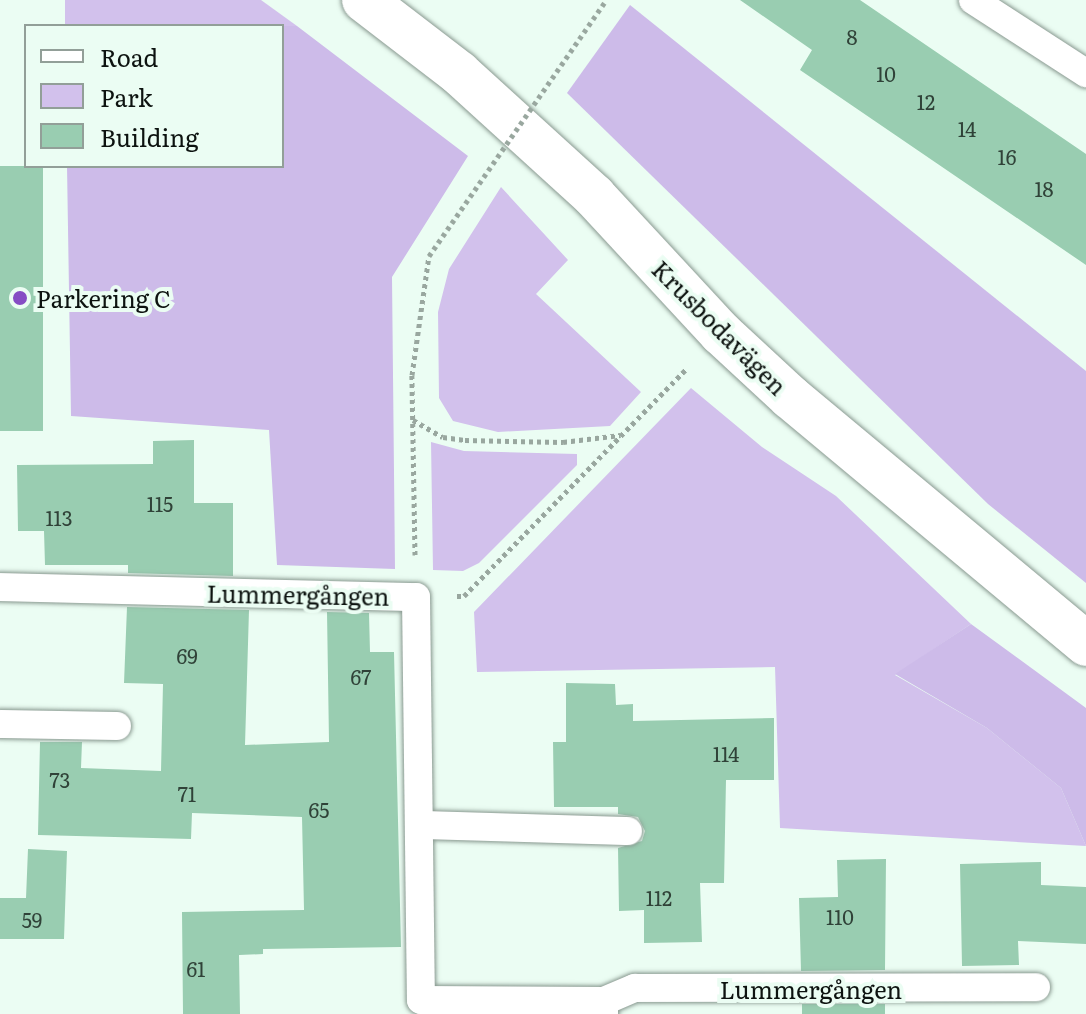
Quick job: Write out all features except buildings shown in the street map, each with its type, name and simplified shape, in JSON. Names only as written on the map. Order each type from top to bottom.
[{"type":"street","name":"Krusbodavägen","points":[[364,0],[459,73],[594,196],[721,333],[790,397],[1086,644]]},
{"type":"lane","points":[[973,0],[1086,73]]},
{"type":"lane","name":"Lummergången","points":[[0,587],[416,597],[421,1007],[604,1008],[635,988],[926,1002],[1036,987]]},
{"type":"lane","points":[[0,724],[117,726]]},
{"type":"lane","points":[[421,825],[628,831]]},
{"type":"path","points":[[606,0],[429,256],[412,375],[416,597],[464,596],[721,333]]},
{"type":"path","points":[[412,420],[443,437],[465,440],[563,442],[621,435]]},
{"type":"green space","points":[[65,0],[261,0],[297,26],[284,24],[65,24]]},
{"type":"green space","points":[[501,187],[568,260],[536,294],[641,392],[610,426],[498,432],[453,421],[439,398],[438,312],[449,269]]},
{"type":"green space","points":[[691,388],[762,447],[836,496],[971,624],[895,675],[987,728],[1061,788],[1086,846],[780,828],[775,667],[477,672],[474,612]]},
{"type":"green space","points":[[431,442],[464,451],[577,454],[577,465],[479,563],[463,571],[433,570]]},
{"type":"shaded area","points":[[630,5],[1086,371],[1086,583],[988,504],[567,93]]},
{"type":"shaded area","points":[[284,26],[297,26],[468,156],[392,277],[395,569],[277,565],[269,430],[71,416],[67,168],[284,168]]},
{"type":"shaded area","points":[[971,624],[1086,708],[1086,846],[1061,788],[987,728],[895,674]]},
{"type":"place","name":"Parkering C","points":[[20,298]]}]
